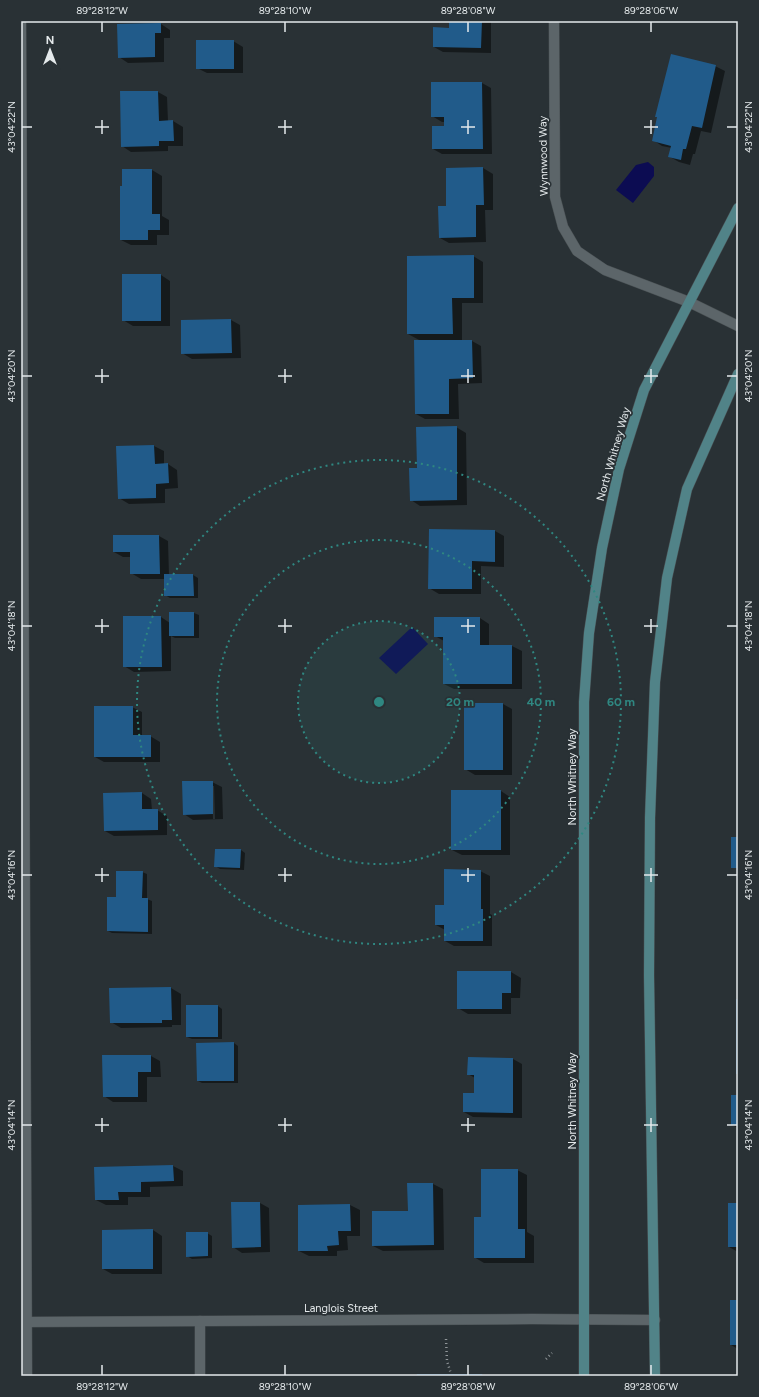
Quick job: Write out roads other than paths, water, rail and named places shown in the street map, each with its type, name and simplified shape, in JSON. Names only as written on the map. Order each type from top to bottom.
[{"type":"main road","name":"North Whitney Way","points":[[584,1376],[584,702],[589,633],[602,548],[619,469],[644,390],[738,208]]},
{"type":"main road","points":[[655,1376],[649,975],[650,818],[655,682],[667,578],[687,489],[738,374]]},
{"type":"street","points":[[21,21],[22,629],[27,1376]]},
{"type":"street","name":"Wynnwood Way","points":[[554,21],[555,197],[563,227],[577,251],[605,270],[689,302],[738,326]]},
{"type":"street","name":"Langlois Street","points":[[27,1322],[584,1319],[655,1320]]},
{"type":"street","points":[[200,1321],[200,1376]]}]
